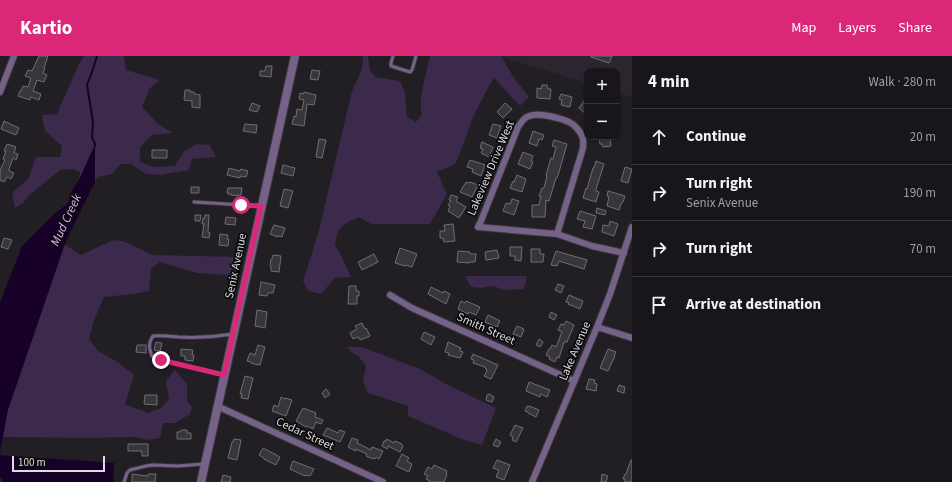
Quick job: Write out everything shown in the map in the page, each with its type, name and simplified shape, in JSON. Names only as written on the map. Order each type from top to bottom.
[{"type":"street","points":[[0,92],[14,56]]},
{"type":"street","name":"Senix Avenue","points":[[201,482],[295,56]]},
{"type":"street","name":"Lakeview Drive West","points":[[536,114],[570,123],[583,136],[583,148],[557,234],[478,227],[518,127],[522,120],[536,114]]},
{"type":"street","name":"Lake Avenue","points":[[532,482],[597,327],[632,227]]},
{"type":"street","points":[[557,234],[592,246],[624,252]]},
{"type":"street","name":"Smith Street","points":[[390,296],[412,308],[574,380]]},
{"type":"street","points":[[597,327],[632,338]]},
{"type":"street","name":"Cedar Street","points":[[217,406],[372,480],[383,482]]},
{"type":"lane","points":[[393,56],[391,66],[410,72],[416,56]]},
{"type":"lane","points":[[194,202],[261,206]]},
{"type":"lane","points":[[224,375],[161,360],[152,356],[150,341],[152,336],[160,335],[179,337],[221,336],[233,334]]},
{"type":"lane","points":[[124,482],[127,473],[130,470],[153,464],[178,466],[205,464]]},
{"type":"shaded area","points":[[84,56],[124,56],[126,70],[160,80],[150,88],[142,107],[158,124],[173,133],[152,135],[140,147],[140,162],[154,167],[175,166],[184,151],[197,144],[210,145],[216,157],[192,159],[189,170],[161,175],[146,174],[131,164],[121,164],[112,174],[98,177],[95,182],[95,145],[79,180],[80,172],[73,169],[60,170],[28,196],[23,203],[15,208],[12,193],[28,179],[36,157],[60,157],[62,146],[45,131],[42,115],[57,114]]},
{"type":"shaded area","points":[[363,56],[368,56],[370,71],[376,77],[400,81],[405,92],[407,117],[416,122],[422,114],[422,94],[430,56],[501,56],[514,78],[529,97],[520,106],[494,78],[474,115],[455,164],[437,172],[447,194],[430,224],[371,224],[359,217],[345,224],[339,229],[335,245],[351,277],[335,278],[321,294],[308,291],[303,281],[318,234],[352,91],[362,69]]},
{"type":"shaded area","points":[[632,56],[632,97],[620,94],[620,68],[584,68],[584,82],[501,57]]},
{"type":"shaded area","points":[[113,240],[123,241],[153,255],[240,257],[239,270],[228,275],[197,273],[160,262],[151,269],[149,291],[104,297],[94,320],[89,339],[98,351],[118,362],[134,375],[125,404],[148,413],[161,408],[169,399],[166,381],[175,370],[187,384],[187,401],[192,407],[190,414],[175,423],[163,423],[160,438],[149,440],[135,437],[3,437],[7,410],[64,244],[81,255]]},
{"type":"shaded area","points":[[465,276],[527,276],[524,289],[503,290],[494,286],[480,288],[471,287]]},
{"type":"shaded area","points":[[347,347],[362,347],[420,369],[448,385],[496,408],[482,445],[464,440],[408,416],[408,406],[368,393],[363,381],[366,366],[359,357],[351,352]]},
{"type":"water","name":"Mud Creek","points":[[95,144],[95,182],[66,241],[8,410],[0,452],[0,303],[22,246],[52,216],[68,203],[71,192],[79,180]]},
{"type":"water","points":[[0,455],[114,463],[113,482],[3,482],[2,478],[0,478]]},
{"type":"building","points":[[39,56],[48,56],[43,73],[47,75],[44,82],[37,80],[33,91],[41,94],[39,100],[31,97],[30,100],[18,96],[23,86],[28,87],[31,78],[25,76],[28,70],[32,71]]},
{"type":"building","points":[[591,56],[612,56],[609,63]]},
{"type":"building","points":[[266,66],[272,66],[271,77],[260,76],[260,71],[265,71]]},
{"type":"building","points":[[312,70],[320,71],[318,80],[310,79]]},
{"type":"building","points":[[542,85],[547,85],[548,89],[551,89],[550,99],[537,98],[537,88],[541,89]]},
{"type":"building","points":[[185,90],[190,90],[190,92],[194,92],[194,94],[200,95],[200,108],[192,107],[192,101],[184,100]]},
{"type":"building","points":[[304,92],[316,95],[314,105],[307,104],[304,126],[292,124],[294,116],[296,117],[297,109],[302,110],[304,100],[299,99],[300,93],[303,94]]},
{"type":"building","points":[[561,94],[572,97],[570,107],[561,105],[562,100],[559,99]]},
{"type":"building","points":[[584,101],[584,112],[579,108]]},
{"type":"building","points":[[252,103],[260,106],[257,112],[249,110]]},
{"type":"building","points":[[505,103],[512,109],[503,118],[497,112]]},
{"type":"building","points":[[4,121],[19,128],[16,135],[1,129]]},
{"type":"building","points":[[245,124],[257,125],[256,133],[243,131]]},
{"type":"building","points":[[493,124],[501,126],[497,138],[489,135]]},
{"type":"building","points":[[533,131],[544,135],[542,140],[539,139],[537,146],[529,143]]},
{"type":"building","points":[[319,139],[326,140],[322,158],[316,157]]},
{"type":"building","points":[[554,140],[567,144],[559,172],[549,201],[546,200],[545,217],[532,217],[532,205],[539,205],[541,196],[539,196],[542,188],[544,188],[551,158],[553,159],[556,147],[552,146]]},
{"type":"building","points":[[599,140],[610,140],[611,146],[603,147],[602,144],[600,144]]},
{"type":"building","points":[[482,142],[493,147],[489,157],[481,153],[483,149],[480,148]]},
{"type":"building","points":[[7,144],[16,147],[14,153],[18,154],[16,160],[13,158],[9,169],[9,171],[14,173],[11,179],[7,177],[4,182],[0,180],[0,170],[5,160],[3,159],[6,151],[4,151]]},
{"type":"building","points":[[152,150],[167,150],[167,158],[152,158]]},
{"type":"building","points":[[523,152],[533,156],[531,161],[533,162],[530,169],[518,164]]},
{"type":"building","points":[[470,160],[485,165],[481,176],[472,172],[473,169],[467,167]]},
{"type":"building","points":[[596,161],[604,164],[596,189],[596,191],[599,192],[596,202],[583,198]]},
{"type":"building","points":[[283,165],[295,168],[293,176],[281,173]]},
{"type":"building","points":[[625,167],[632,169],[628,183],[621,181]]},
{"type":"building","points":[[229,168],[240,171],[241,169],[248,171],[246,177],[240,176],[240,178],[227,175]]},
{"type":"building","points":[[517,175],[526,179],[522,192],[510,188]]},
{"type":"building","points":[[466,182],[478,185],[472,197],[460,192]]},
{"type":"building","points":[[191,187],[199,187],[199,193],[191,193]]},
{"type":"building","points":[[228,188],[242,188],[241,195],[238,196],[228,194]]},
{"type":"building","points":[[284,189],[293,191],[288,208],[280,206]]},
{"type":"building","points":[[608,191],[625,196],[619,210],[607,206],[609,197],[607,196]]},
{"type":"building","points":[[451,195],[458,197],[456,201],[466,207],[459,218],[448,211]]},
{"type":"building","points":[[512,199],[519,201],[514,215],[503,211],[506,203],[510,204]]},
{"type":"building","points":[[597,208],[606,211],[605,215],[596,213]]},
{"type":"building","points":[[580,211],[596,216],[592,229],[583,227],[585,221],[577,219]]},
{"type":"building","points":[[195,215],[201,215],[200,221],[195,221]]},
{"type":"building","points":[[205,215],[209,215],[209,238],[202,237],[204,224],[202,224]]},
{"type":"building","points":[[226,217],[236,218],[235,225],[225,224]]},
{"type":"building","points":[[610,221],[618,224],[614,236],[602,232],[603,225],[609,226]]},
{"type":"building","points":[[453,224],[455,241],[444,242],[443,238],[440,238],[440,231],[445,231],[444,225]]},
{"type":"building","points":[[274,225],[285,228],[282,237],[270,234]]},
{"type":"building","points":[[220,234],[228,235],[228,246],[219,245]]},
{"type":"building","points":[[4,238],[12,240],[8,249],[1,247]]},
{"type":"building","points":[[510,247],[522,247],[521,261],[515,260],[515,256],[510,256]]},
{"type":"building","points":[[400,248],[417,254],[412,267],[395,263]]},
{"type":"building","points":[[531,249],[540,249],[540,254],[544,254],[543,262],[531,262]]},
{"type":"building","points":[[497,250],[499,258],[486,260],[485,252]]},
{"type":"building","points":[[458,251],[476,254],[475,262],[457,262]]},
{"type":"building","points":[[556,251],[587,260],[584,269],[559,261],[557,266],[551,265]]},
{"type":"building","points":[[374,254],[378,262],[362,270],[358,262]]},
{"type":"building","points":[[273,255],[281,256],[279,272],[271,271],[270,266]]},
{"type":"building","points":[[261,282],[275,285],[273,293],[268,293],[267,296],[259,295]]},
{"type":"building","points":[[558,284],[564,286],[561,293],[555,290]]},
{"type":"building","points":[[349,286],[356,286],[356,291],[359,291],[359,296],[357,296],[357,304],[348,304]]},
{"type":"building","points":[[431,287],[443,293],[444,291],[450,294],[446,304],[428,294]]},
{"type":"building","points":[[569,295],[583,301],[580,309],[566,302]]},
{"type":"building","points":[[461,301],[465,303],[466,301],[480,307],[476,315],[469,312],[468,314],[458,309]]},
{"type":"building","points":[[257,310],[267,312],[265,328],[255,326]]},
{"type":"building","points":[[551,312],[557,315],[554,320],[549,317]]},
{"type":"building","points":[[488,315],[500,321],[497,327],[485,322]]},
{"type":"building","points":[[566,321],[574,325],[567,342],[564,342],[559,358],[557,357],[555,362],[549,359],[550,357],[546,355],[552,345],[556,347],[562,332],[558,330],[561,324],[564,325]]},
{"type":"building","points":[[362,323],[370,336],[360,340],[358,337],[353,339],[350,333],[357,329],[355,326]]},
{"type":"building","points":[[517,326],[524,329],[521,337],[513,334]]},
{"type":"building","points":[[424,332],[435,337],[431,345],[421,339]]},
{"type":"building","points":[[539,339],[543,342],[540,347],[536,345]]},
{"type":"building","points":[[156,342],[162,343],[160,351],[154,350]]},
{"type":"building","points":[[448,342],[461,348],[460,351],[463,352],[460,358],[448,355],[449,353],[445,352]]},
{"type":"building","points":[[137,345],[146,345],[146,353],[136,352]]},
{"type":"building","points":[[258,345],[265,347],[260,365],[247,361],[250,353],[255,355]]},
{"type":"building","points":[[181,349],[193,350],[193,361],[185,360],[185,356],[181,356]]},
{"type":"building","points":[[608,349],[616,352],[608,371],[600,368]]},
{"type":"building","points":[[473,354],[498,365],[491,379],[484,376],[487,371],[485,367],[473,363],[474,360],[471,359]]},
{"type":"building","points":[[245,376],[253,378],[248,399],[241,398],[242,394],[240,394]]},
{"type":"building","points":[[589,379],[595,380],[594,383],[597,384],[596,391],[586,389]]},
{"type":"building","points":[[529,382],[550,390],[547,397],[541,394],[540,397],[526,391]]},
{"type":"building","points":[[619,385],[625,387],[624,393],[617,391]]},
{"type":"building","points":[[326,389],[330,394],[325,398],[322,393]]},
{"type":"building","points":[[489,394],[494,397],[492,402],[486,400],[487,395]]},
{"type":"building","points":[[145,395],[157,395],[157,405],[144,404]]},
{"type":"building","points":[[281,397],[292,400],[286,416],[272,411],[274,405],[278,407]]},
{"type":"building","points":[[527,406],[539,410],[536,417],[525,411]]},
{"type":"building","points":[[303,408],[316,413],[315,417],[323,420],[321,424],[316,422],[313,429],[296,421]]},
{"type":"building","points":[[515,425],[523,428],[516,442],[512,440],[513,437],[510,435]]},
{"type":"building","points":[[327,428],[338,433],[340,430],[345,432],[340,442],[323,435]]},
{"type":"building","points":[[187,430],[187,433],[191,433],[191,439],[177,439],[177,432]]},
{"type":"building","points":[[352,438],[358,440],[357,443],[371,450],[372,447],[383,451],[379,459],[376,457],[375,459],[371,458],[366,456],[367,454],[348,447]]},
{"type":"building","points":[[234,439],[241,440],[237,460],[228,458]]},
{"type":"building","points":[[387,439],[394,443],[395,441],[402,444],[403,446],[400,452],[388,446],[387,449],[382,446],[384,441]]},
{"type":"building","points":[[496,439],[501,442],[498,447],[493,445]]},
{"type":"building","points":[[128,444],[148,444],[148,456],[142,456],[142,451],[128,451]]},
{"type":"building","points":[[263,448],[280,457],[276,465],[259,455]]},
{"type":"building","points":[[402,454],[409,458],[407,461],[412,464],[409,472],[396,466]]},
{"type":"building","points":[[497,460],[510,465],[504,480],[496,477],[499,470],[493,468]]},
{"type":"building","points":[[631,460],[632,482],[625,482],[625,479],[623,479]]},
{"type":"building","points":[[293,461],[314,469],[310,476],[305,476],[290,469]]},
{"type":"building","points":[[434,465],[447,471],[444,482],[429,482],[430,481],[426,479],[428,476],[424,474],[428,467],[432,469]]},
{"type":"building","points":[[132,474],[148,476],[148,474],[156,474],[155,482],[132,482]]},
{"type":"building","points":[[602,474],[608,476],[606,482],[601,482]]},
{"type":"building","points":[[223,475],[231,477],[230,482],[221,482]]},
{"type":"waterway","name":"Mud Creek","points":[[95,146],[92,137],[93,122],[87,85],[97,56]]},
{"type":"route","points":[[161,360],[224,375],[261,206],[241,205]]}]
